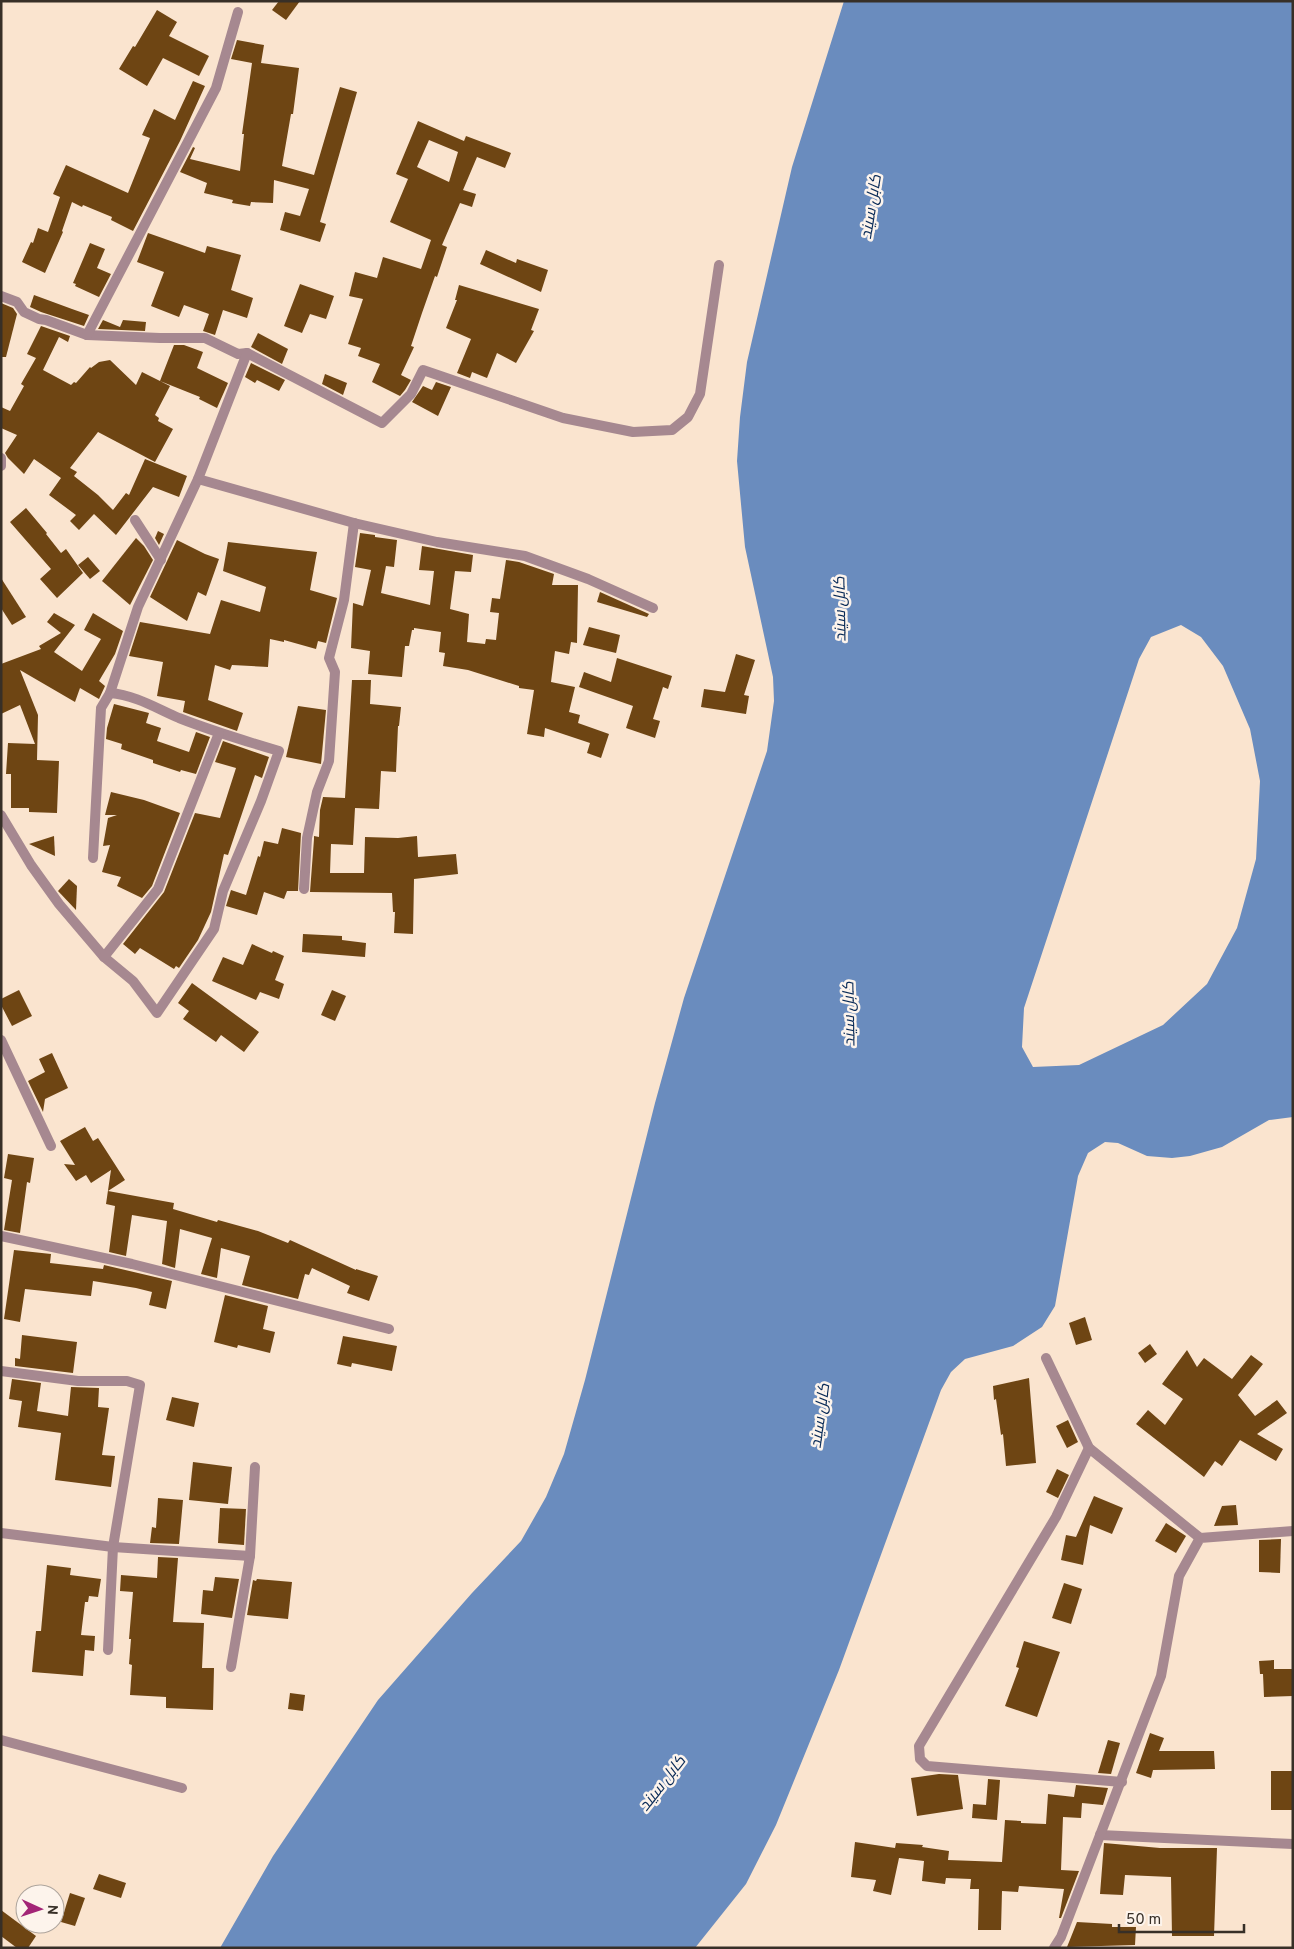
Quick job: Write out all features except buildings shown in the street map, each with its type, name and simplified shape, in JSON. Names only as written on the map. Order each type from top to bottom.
[{"type":"street","points":[[87,335],[216,88],[238,12]]},
{"type":"street","points":[[1,296],[16,302],[24,312],[39,320],[46,320],[87,335],[205,338],[238,354],[247,353],[382,423],[411,394],[423,370],[563,418],[633,432],[672,430],[688,417],[700,394],[719,265]]},
{"type":"street","points":[[93,858],[101,708],[110,692],[138,607],[198,479],[247,353]]},
{"type":"street","points":[[1,458],[3,458],[1,466]]},
{"type":"street","points":[[198,479],[354,524],[437,542],[526,556],[588,579],[653,608]]},
{"type":"street","points":[[135,520],[161,560]]},
{"type":"street","points":[[304,889],[307,838],[317,792],[329,761],[335,672],[329,658],[344,600],[354,524]]},
{"type":"street","points":[[1,815],[31,865],[59,904],[104,956],[133,981],[157,1013],[214,929],[223,891],[261,801],[279,751],[219,733],[126,694],[110,692]]},
{"type":"street","points":[[104,956],[158,889],[219,733]]},
{"type":"street","points":[[1,1040],[51,1146]]},
{"type":"street","points":[[1,1236],[132,1264],[389,1329]]},
{"type":"street","points":[[1046,1358],[1090,1448],[1200,1538],[1293,1530]]},
{"type":"street","points":[[1,1371],[78,1381],[128,1381],[140,1385],[114,1546],[108,1650]]},
{"type":"street","points":[[1090,1448],[1056,1516],[919,1746],[920,1759],[927,1766],[1122,1782]]},
{"type":"street","points":[[231,1667],[250,1556],[256,1467]]},
{"type":"street","points":[[1,1532],[114,1546],[250,1556]]},
{"type":"street","points":[[1054,1948],[1061,1937],[1122,1782],[1161,1676],[1179,1576],[1200,1538]]},
{"type":"street","points":[[1,1740],[182,1788]]},
{"type":"street","points":[[1100,1835],[1293,1844]]},
{"type":"water","name":"کابل سيند","points":[[844,1],[1293,1],[1293,1117],[1269,1120],[1222,1147],[1190,1156],[1172,1158],[1147,1156],[1118,1143],[1105,1142],[1088,1153],[1078,1176],[1055,1306],[1042,1327],[1013,1346],[965,1359],[951,1372],[941,1390],[839,1670],[776,1825],[746,1884],[695,1948],[220,1948],[273,1856],[378,1700],[472,1593],[521,1541],[546,1497],[564,1454],[684,998],[767,751],[774,701],[773,677],[745,547],[737,461],[747,362],[792,167]],"holes":[[[1181,625],[1201,637],[1223,666],[1250,729],[1260,781],[1256,859],[1237,928],[1207,984],[1163,1025],[1079,1065],[1033,1067],[1022,1047],[1024,1008],[1139,659],[1151,637]]]}]
